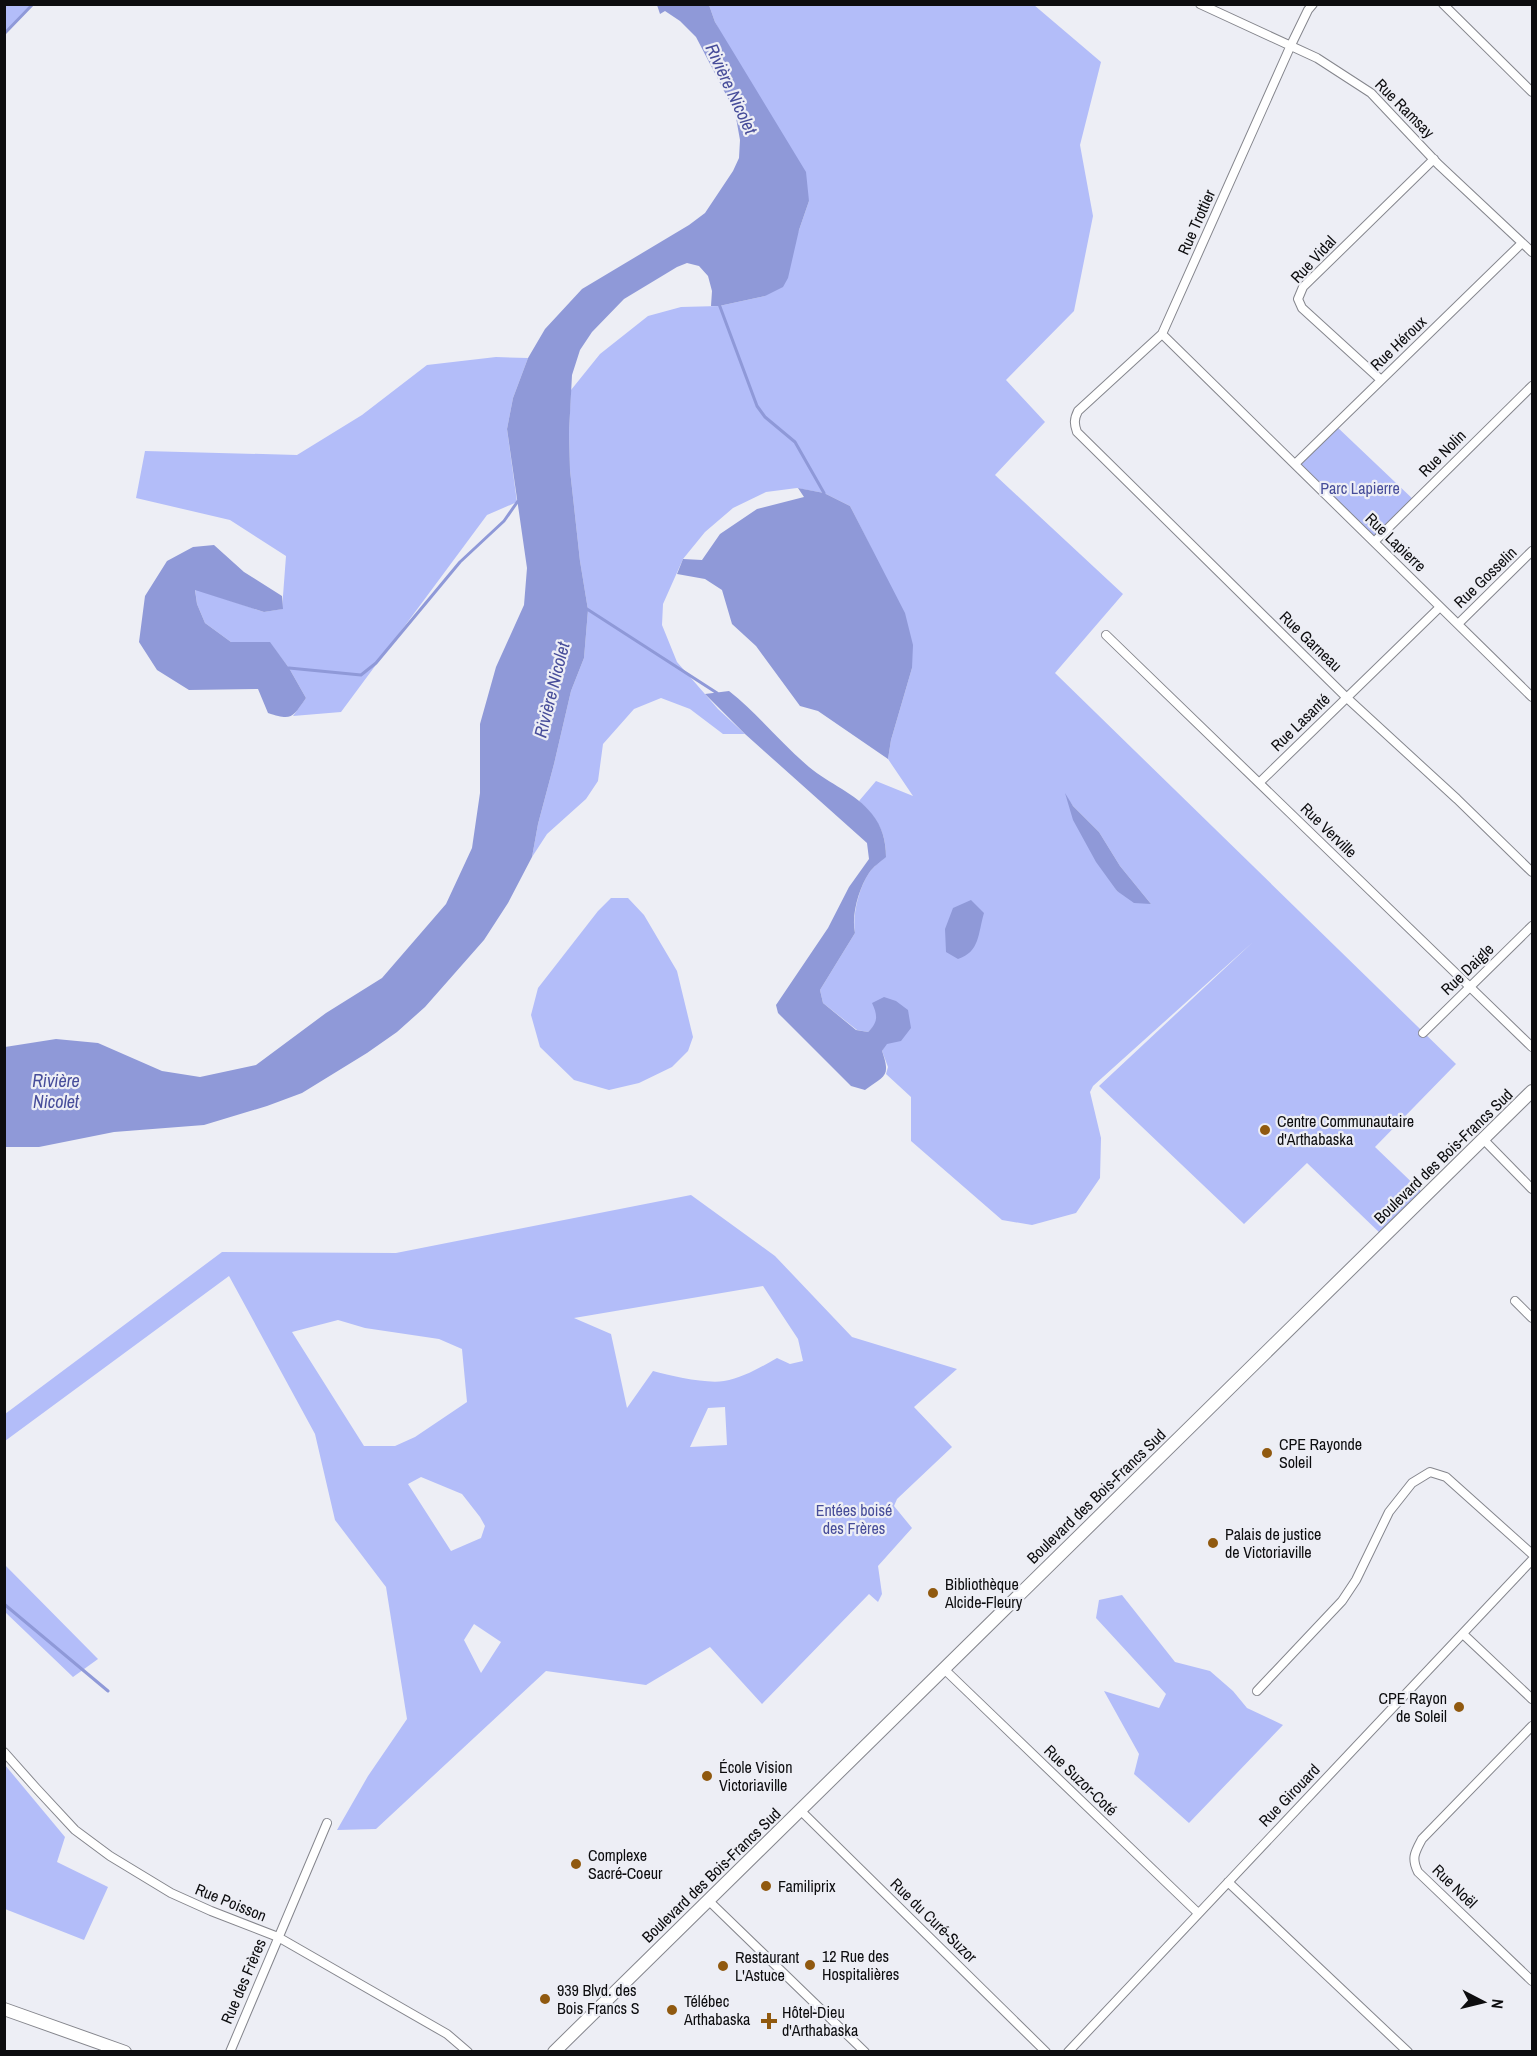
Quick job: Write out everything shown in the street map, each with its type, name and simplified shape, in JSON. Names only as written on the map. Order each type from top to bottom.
[{"type":"street","name":"Rue Ramsay","points":[[1200,4],[1291,45],[1335,69],[1371,93],[1434,159],[1533,252]]},
{"type":"street","name":"Rue Trottier","points":[[1075,426],[1074,418],[1078,411],[1161,334],[1291,45],[1312,4]]},
{"type":"street","points":[[1443,4],[1533,92]]},
{"type":"street","name":"Rue Vidal","points":[[1381,380],[1302,308],[1298,299],[1303,287],[1434,159]]},
{"type":"street","name":"Rue Héroux","points":[[1295,464],[1522,243]]},
{"type":"street","name":"Rue Lapierre","points":[[1161,334],[1533,697]]},
{"type":"street","name":"Rue Nolin","points":[[1374,542],[1533,386]]},
{"type":"street","name":"Rue Garneau","points":[[1075,426],[1085,441],[1347,698],[1533,872]]},
{"type":"street","name":"Rue Gosselin","points":[[1458,624],[1533,551]]},
{"type":"street","name":"Rue Lasanté","points":[[1259,783],[1440,607]]},
{"type":"street","name":"Rue Verville","points":[[1106,635],[1533,1047]]},
{"type":"street","name":"Rue Daigle","points":[[1423,1032],[1533,926]]},
{"type":"street","name":"Boulevard des Bois-Francs Sud","points":[[554,2052],[1533,1090]]},
{"type":"street","points":[[1483,1139],[1533,1189]]},
{"type":"street","points":[[1515,1301],[1533,1318]]},
{"type":"street","points":[[1257,1691],[1342,1601],[1356,1580],[1389,1512],[1412,1482],[1430,1472],[1446,1477],[1533,1554]]},
{"type":"street","name":"Rue Girouard","points":[[1068,2052],[1533,1560]]},
{"type":"street","points":[[1463,1634],[1533,1699]]},
{"type":"street","name":"Rue Suzor-Coté","points":[[944,1669],[1198,1913]]},
{"type":"street","name":"Rue Noël","points":[[1533,1726],[1422,1839],[1416,1851],[1414,1863],[1418,1872],[1533,1981]]},
{"type":"street","name":"Rue Poisson","points":[[4,1752],[75,1830],[110,1856],[171,1893],[278,1937],[431,2024],[468,2052]]},
{"type":"street","name":"Rue du Curé-Suzor","points":[[800,1810],[1046,2052]]},
{"type":"street","name":"Rue des Frères","points":[[230,2052],[327,1822]]},
{"type":"street","points":[[1228,1882],[1408,2052]]},
{"type":"street","points":[[708,1900],[865,2052]]},
{"type":"street","points":[[4,2010],[125,2052]]},
{"type":"green space","points":[[4,5],[33,5],[5,34]]},
{"type":"green space","points":[[709,5],[1034,5],[1101,62],[1080,145],[1093,216],[1074,311],[1006,380],[1045,422],[995,475],[1123,594],[1055,673],[1456,1064],[1375,1147],[1424,1194],[1382,1235],[1307,1163],[1244,1224],[1099,1086],[1253,942],[1093,1086],[1090,1092],[1101,1138],[1100,1178],[1076,1213],[1032,1225],[1002,1220],[911,1141],[911,1097],[886,1074],[888,1067],[882,1051],[886,1044],[877,1014],[876,1024],[868,1032],[857,1030],[823,1003],[820,990],[855,933],[855,910],[865,879],[886,856],[886,847],[879,826],[871,813],[859,801],[876,781],[913,796],[888,759],[891,740],[912,668],[870,546],[850,506],[824,493],[797,488],[766,492],[733,508],[705,532],[683,559],[663,604],[662,625],[677,662],[718,709],[745,734],[723,734],[690,709],[661,698],[634,709],[603,744],[598,781],[586,799],[547,834],[532,857],[571,691],[584,658],[588,610],[570,470],[571,390],[600,354],[648,316],[681,307],[719,306],[765,296],[799,230],[809,201],[715,22]],"holes":[[[1066,796],[1099,832],[1120,866],[1151,904],[1117,891]]]},
{"type":"green space","points":[[496,357],[528,358],[513,398],[507,429],[517,502],[487,515],[341,712],[293,716],[306,698],[289,668],[270,643],[231,642],[205,623],[197,604],[195,589],[264,612],[282,609],[286,556],[230,520],[136,498],[145,451],[297,455],[362,415],[427,365]]},
{"type":"green space","name":"Parc Lapierre","points":[[1335,425],[1416,502],[1374,542],[1295,464]]},
{"type":"green space","points":[[611,898],[628,898],[644,915],[677,971],[693,1037],[688,1051],[672,1067],[639,1083],[609,1090],[574,1080],[540,1047],[531,1015],[538,988],[598,911]]},
{"type":"green space","name":"Entées boisé des Frères","points":[[691,1195],[775,1256],[852,1337],[957,1369],[914,1407],[952,1447],[897,1499],[894,1506],[912,1528],[878,1566],[882,1594],[878,1602],[869,1594],[762,1704],[710,1647],[646,1685],[546,1671],[376,1829],[337,1830],[368,1776],[407,1719],[386,1587],[335,1520],[315,1434],[229,1276],[5,1441],[5,1414],[222,1252],[396,1253]],"holes":[[[763,1286],[798,1339],[803,1361],[790,1364],[777,1358],[745,1375],[717,1382],[653,1371],[627,1408],[611,1334],[574,1318]],[[338,1320],[365,1328],[439,1339],[462,1349],[467,1402],[415,1437],[395,1446],[364,1446],[292,1332]],[[725,1407],[727,1445],[690,1447],[708,1408]],[[421,1477],[462,1494],[485,1526],[481,1538],[451,1551],[408,1484]],[[474,1624],[501,1642],[481,1673],[464,1640]]]},
{"type":"green space","points":[[5,1565],[98,1659],[73,1677],[5,1612]]},
{"type":"green space","points":[[1122,1595],[1175,1662],[1210,1671],[1233,1691],[1247,1708],[1283,1725],[1189,1823],[1134,1774],[1139,1754],[1104,1691],[1159,1708],[1166,1694],[1096,1618],[1099,1600]]},
{"type":"green space","points":[[5,1765],[65,1837],[57,1862],[108,1887],[84,1940],[5,1909]]},
{"type":"water","name":"Rivière Nicolet","points":[[657,5],[709,5],[715,22],[806,172],[809,201],[799,230],[788,278],[783,287],[765,296],[711,306],[712,291],[708,276],[699,266],[687,263],[624,299],[592,332],[580,350],[572,375],[569,432],[570,470],[588,610],[584,658],[571,691],[532,857],[508,903],[484,940],[425,1007],[397,1032],[367,1053],[302,1093],[204,1125],[114,1132],[39,1147],[5,1147],[5,1047],[56,1039],[98,1043],[162,1071],[200,1077],[256,1065],[326,1013],[382,978],[446,904],[472,848],[480,793],[480,724],[496,667],[524,605],[527,568],[507,429],[513,398],[528,358],[545,329],[582,289],[705,213],[739,158],[740,140],[735,112],[696,37],[680,21],[665,11],[660,14]]},
{"type":"water","points":[[798,488],[824,493],[850,506],[905,613],[913,645],[912,668],[891,740],[888,759],[818,711],[800,706],[756,646],[732,624],[722,590],[705,579],[677,574],[683,559],[702,560],[720,534],[757,509],[804,497]]},
{"type":"water","points":[[214,545],[244,572],[282,596],[283,609],[264,612],[195,590],[197,604],[205,623],[231,642],[270,642],[289,668],[306,698],[291,716],[282,717],[268,713],[258,689],[189,690],[157,670],[139,642],[145,596],[167,561],[193,547]]},
{"type":"water","points":[[729,691],[809,767],[866,807],[883,834],[886,857],[865,879],[855,910],[855,933],[820,990],[823,1003],[856,1030],[868,1032],[876,1019],[872,1003],[884,997],[896,1001],[908,1010],[911,1028],[901,1041],[887,1044],[882,1051],[886,1071],[882,1078],[865,1090],[851,1086],[778,1013],[776,1005],[828,928],[849,887],[869,859],[867,843],[745,734],[705,694]]},
{"type":"water","points":[[1065,793],[1073,806],[1099,832],[1120,866],[1151,904],[1134,903],[1117,891],[1096,862],[1073,820]]},
{"type":"water","points":[[971,900],[984,913],[974,947],[958,959],[946,952],[945,929],[953,908]]},
{"type":"waterway","points":[[4,34],[33,4]]},
{"type":"waterway","points":[[719,304],[757,406],[765,417],[795,442],[824,493]]},
{"type":"waterway","points":[[289,668],[361,675],[376,663],[460,562],[504,521],[518,501]]},
{"type":"waterway","points":[[587,609],[717,693]]},
{"type":"waterway","points":[[4,1604],[108,1691]]},
{"type":"place","name":"Centre Communautaire d'Arthabaska","points":[[1265,1130]]},
{"type":"place","name":"CPE Rayonde Soleil","points":[[1267,1453]]},
{"type":"place","name":"Palais de justice de Victoriaville","points":[[1213,1543]]},
{"type":"place","name":"Bibliothèque Alcide-Fleury","points":[[933,1593]]},
{"type":"place","name":"CPE Rayon de Soleil","points":[[1459,1707]]},
{"type":"place","name":"École Vision Victoriaville","points":[[707,1776]]},
{"type":"place","name":"Complexe Sacré-Coeur","points":[[576,1864]]},
{"type":"place","name":"Familiprix","points":[[766,1886]]},
{"type":"place","name":"12 Rue des Hospitalières","points":[[810,1965]]},
{"type":"place","name":"Restaurant L'Astuce","points":[[723,1966]]},
{"type":"place","name":"939 Blvd. des Bois Francs S","points":[[545,1999]]},
{"type":"place","name":"Télébec Arthabaska","points":[[672,2010]]},
{"type":"place","name":"Hôtel-Dieu d'Arthabaska","points":[[769,2021]]}]
